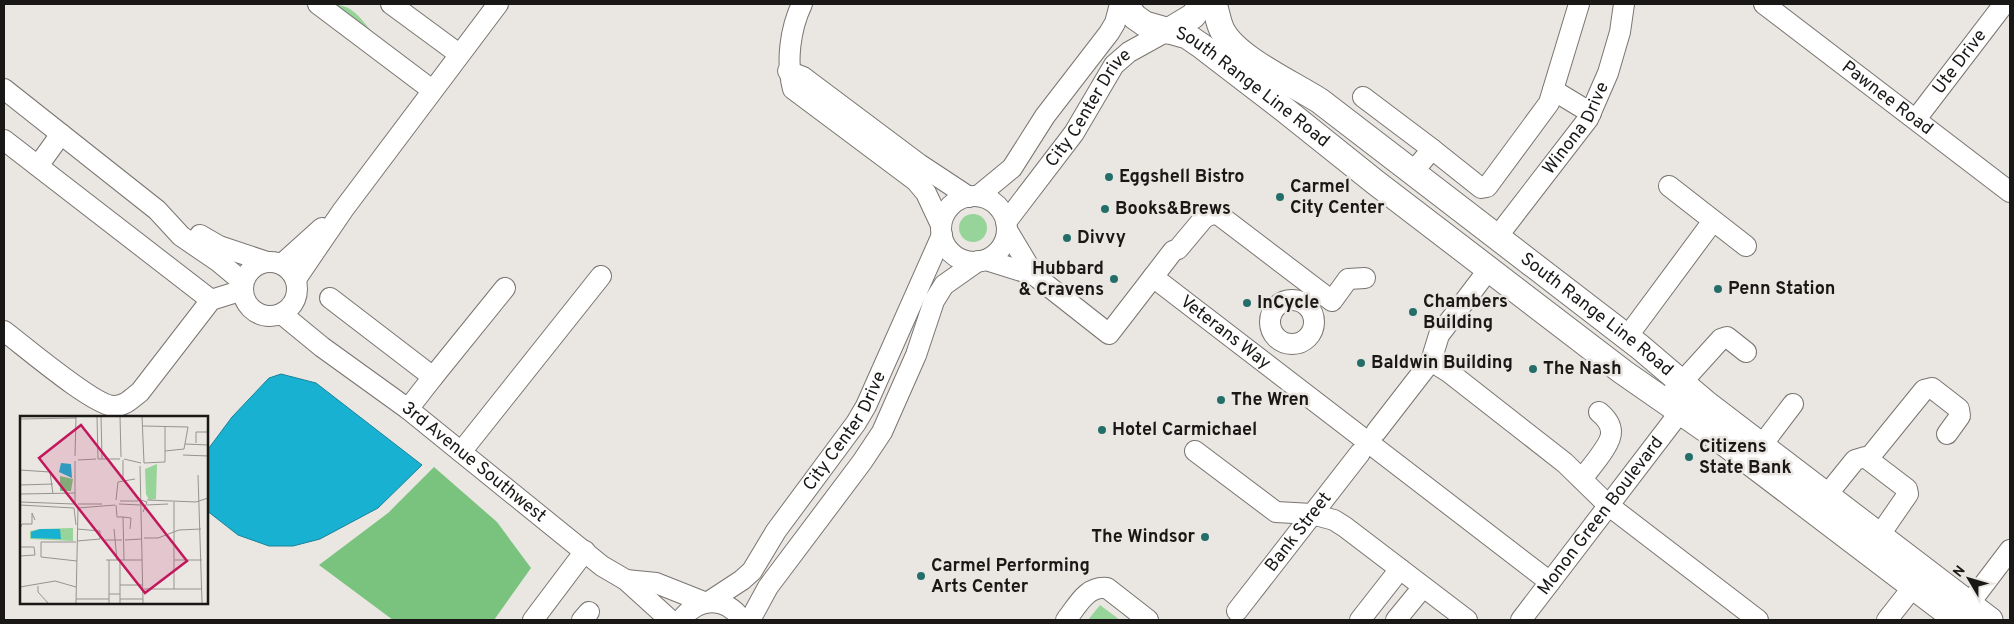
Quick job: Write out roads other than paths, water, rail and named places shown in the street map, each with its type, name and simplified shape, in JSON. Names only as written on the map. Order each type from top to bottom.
[{"type":"main road","name":"South Range Line Road","points":[[1125,4],[1140,21],[1191,38],[1673,407],[1826,496],[1879,536],[1963,612]]},
{"type":"main road","points":[[1167,31],[1193,16],[1202,4]]},
{"type":"main road","name":"South Range Line Road","points":[[1214,4],[1223,31],[1238,48],[1267,70],[1320,101],[1626,337],[1681,382],[1755,454],[1913,587],[1963,612],[1990,620]]},
{"type":"street","points":[[318,4],[432,90]]},
{"type":"street","points":[[391,4],[459,54]]},
{"type":"street","points":[[296,279],[342,210],[498,4]]},
{"type":"street","name":"City Center Drive","points":[[973,196],[1012,168],[1020,158],[1045,116],[1109,33],[1120,4]]},
{"type":"street","points":[[1363,97],[1485,188],[1548,104],[1580,4]]},
{"type":"street","name":"Winona Drive","points":[[1497,237],[1591,113],[1608,74],[1620,32],[1624,4]]},
{"type":"street","name":"Pawnee Road","points":[[1764,4],[2010,192]]},
{"type":"street","name":"Ute Drive","points":[[1916,119],[2004,4]]},
{"type":"street","points":[[798,5],[788,70],[793,88],[916,180],[926,193],[951,253],[959,258],[982,261],[1034,275]]},
{"type":"street","name":"City Center Drive","points":[[1006,226],[1074,133],[1114,65],[1129,52],[1167,31]]},
{"type":"street","points":[[788,70],[803,77],[919,164],[973,196],[994,203],[999,208],[1006,226],[1034,275],[1109,334],[1173,251],[1186,242],[1204,218],[1215,214],[1310,297],[1314,318],[1310,334],[1296,344],[1280,340],[1271,326],[1275,309],[1289,300],[1310,297],[1332,301],[1348,279],[1365,278]]},
{"type":"street","points":[[4,89],[157,210],[219,246],[274,263],[293,273],[298,288],[289,308],[270,317],[255,312],[248,306],[243,286],[219,262],[181,236],[157,210]]},
{"type":"street","points":[[1553,90],[1591,113]]},
{"type":"street","points":[[1386,152],[1410,131]]},
{"type":"street","points":[[38,166],[61,134]]},
{"type":"street","points":[[4,140],[211,300]]},
{"type":"street","points":[[1413,172],[1432,149]]},
{"type":"street","points":[[1669,186],[1746,246]]},
{"type":"street","points":[[942,230],[945,214],[951,206],[973,196]]},
{"type":"street","points":[[4,331],[93,399],[112,406],[126,404],[140,392],[211,300],[243,286],[252,269],[274,263],[342,210]]},
{"type":"street","points":[[1626,337],[1713,221]]},
{"type":"street","points":[[982,261],[999,250],[1006,237],[1006,226]]},
{"type":"street","name":"City Center Drive","points":[[681,620],[693,607],[707,602],[734,586],[752,571],[776,531],[856,423],[918,293],[942,230]]},
{"type":"street","name":"City Center Drive","points":[[750,620],[768,587],[862,462],[882,432],[916,355],[934,301],[944,285],[982,261]]},
{"type":"street","points":[[1376,432],[1431,361],[1439,335],[1489,268]]},
{"type":"street","points":[[461,452],[601,276]]},
{"type":"street","name":"Veterans Way","points":[[1153,277],[1550,582]]},
{"type":"street","points":[[408,409],[505,288]]},
{"type":"street","points":[[330,298],[433,377]]},
{"type":"street","name":"3rd Avenue Southwest","points":[[289,308],[322,347],[408,409],[602,566],[626,580],[670,620]]},
{"type":"street","name":"Monon Green Boulevard","points":[[1528,618],[1550,582],[1608,505],[1673,407],[1681,382],[1721,339],[1727,337],[1746,352]]},
{"type":"street","points":[[1263,361],[1280,340]]},
{"type":"street","points":[[1431,361],[1450,372],[1565,463],[1608,505],[1758,620]]},
{"type":"street","points":[[1868,459],[1924,390],[1932,388],[1958,409],[1960,416],[1947,434]]},
{"type":"street","points":[[1755,454],[1793,404]]},
{"type":"street","points":[[1582,479],[1606,445],[1612,432],[1609,422],[1599,412]]},
{"type":"street","points":[[1195,451],[1276,512],[1312,514],[1334,520],[1467,620]]},
{"type":"street","name":"Bank Street","points":[[1237,612],[1360,452]]},
{"type":"street","points":[[1826,496],[1855,460],[1865,457],[1868,459],[1907,489],[1908,494],[1879,536]]},
{"type":"street","points":[[533,620],[585,551]]},
{"type":"street","points":[[1963,612],[2008,558]]},
{"type":"street","points":[[1360,620],[1400,569]]},
{"type":"street","name":"3rd Avenue Southwest","points":[[626,580],[656,583],[707,602],[728,606],[742,620]]},
{"type":"street","points":[[1066,620],[1087,593],[1093,588],[1099,587],[1107,588],[1148,620]]},
{"type":"street","points":[[1396,620],[1423,587]]},
{"type":"street","points":[[1886,620],[1913,587]]},
{"type":"water","points":[[281,374],[316,383],[422,465],[378,508],[320,539],[293,546],[269,546],[238,535],[208,512],[208,449],[232,417],[269,378]]},
{"type":"place","name":"Eggshell Bistro","points":[[1109,177]]},
{"type":"place","name":"Carmel City Center","points":[[1280,197]]},
{"type":"place","name":"Books&Brews","points":[[1105,209]]},
{"type":"place","name":"Divvy","points":[[1067,238]]},
{"type":"place","name":"Hubbard & Cravens","points":[[1114,279]]},
{"type":"place","name":"Penn Station","points":[[1718,289]]},
{"type":"place","name":"InCycle","points":[[1247,303]]},
{"type":"place","name":"Chambers Building","points":[[1413,312]]},
{"type":"place","name":"Baldwin Building","points":[[1361,363]]},
{"type":"place","name":"The Nash","points":[[1533,369]]},
{"type":"place","name":"The Wren","points":[[1221,400]]},
{"type":"place","name":"Hotel Carmichael","points":[[1102,430]]},
{"type":"place","name":"Citizens State Bank","points":[[1689,457]]},
{"type":"place","name":"The Windsor","points":[[1205,537]]},
{"type":"place","name":"Carmel Performing Arts Center","points":[[921,576]]}]
